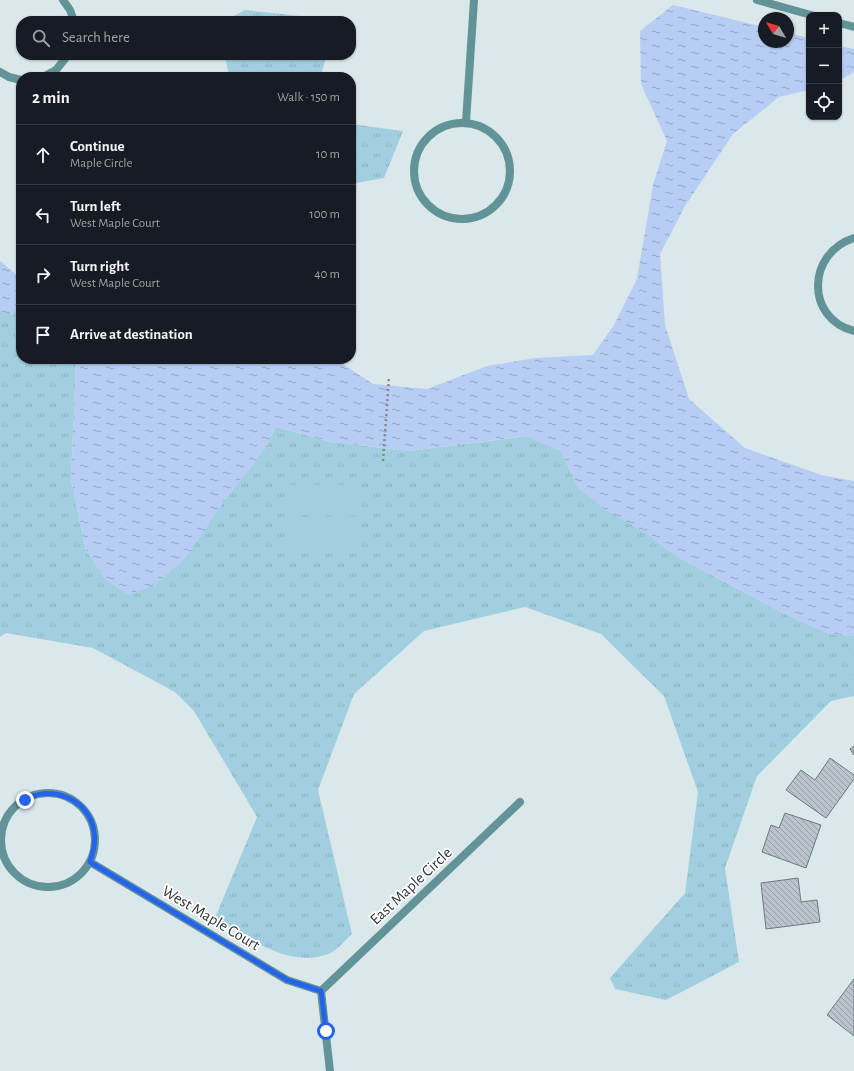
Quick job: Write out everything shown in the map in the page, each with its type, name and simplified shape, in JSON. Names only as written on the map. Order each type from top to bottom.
[{"type":"street","points":[[63,0],[72,16]]},
{"type":"street","points":[[466,122],[474,0]]},
{"type":"street","points":[[757,0],[806,14]]},
{"type":"street","points":[[842,24],[854,27]]},
{"type":"street","points":[[52,72],[56,70],[64,60]]},
{"type":"street","points":[[0,72],[16,79]]},
{"type":"street","points":[[466,122],[483,127],[496,136],[506,150],[510,166],[510,177],[502,198],[490,210],[476,218],[459,220],[443,216],[430,208],[420,196],[414,182],[413,167],[417,152],[425,139],[437,129],[451,123],[466,122]]},
{"type":"street","points":[[854,238],[844,241],[831,251],[822,263],[818,278],[818,294],[823,308],[833,320],[846,329],[854,331]]},
{"type":"street","points":[[48,793],[64,795],[78,803],[89,815],[94,830],[95,847],[90,862],[80,874],[68,882],[54,887],[39,886],[25,881],[14,872],[5,860],[1,845],[2,831],[7,816],[18,804],[32,796],[48,793]]},
{"type":"street","name":"East Maple Circle","points":[[321,991],[520,802]]},
{"type":"street","name":"West Maple Court","points":[[90,862],[287,980],[321,991]]},
{"type":"street","points":[[321,991],[330,1071]]},
{"type":"path","points":[[383,460],[389,377]]},
{"type":"green space","points":[[245,10],[300,16],[234,16]]},
{"type":"green space","points":[[226,60],[325,60],[322,72],[228,72]]},
{"type":"green space","points":[[356,125],[403,131],[384,178],[356,183]]},
{"type":"green space","points":[[0,261],[16,275],[16,364],[76,364],[71,480],[86,550],[107,581],[225,500],[264,450],[276,427],[331,442],[409,451],[527,436],[561,451],[579,489],[649,535],[676,556],[785,614],[830,634],[854,636],[854,696],[831,701],[757,776],[725,868],[739,962],[666,1000],[615,989],[610,978],[685,893],[698,792],[664,696],[601,634],[525,607],[424,631],[354,694],[318,790],[352,934],[331,953],[313,958],[283,954],[269,949],[215,918],[257,817],[194,711],[175,692],[93,648],[6,633],[0,637]]},
{"type":"green space","points":[[289,485],[356,485],[356,516],[289,515]]},
{"type":"green space","points":[[289,522],[356,522],[356,553],[289,552]]},
{"type":"water","points":[[673,5],[758,26],[758,48],[794,48],[794,34],[806,37],[806,91],[779,97],[733,134],[685,206],[660,254],[665,325],[689,399],[745,448],[821,475],[854,481],[854,636],[830,634],[785,614],[676,556],[649,535],[607,511],[579,489],[561,451],[526,436],[409,451],[331,442],[276,427],[264,450],[225,500],[186,558],[155,585],[129,595],[107,581],[86,550],[71,480],[76,364],[343,364],[373,384],[427,389],[487,366],[536,358],[593,355],[614,325],[637,279],[653,185],[667,141],[641,84],[640,31]]},
{"type":"water","points":[[842,47],[854,49],[854,72],[842,79]]},
{"type":"water","points":[[0,261],[16,275],[16,311],[12,315],[0,311]]},
{"type":"building","points":[[854,746],[854,755],[850,749]]},
{"type":"building","points":[[830,758],[854,775],[854,779],[826,818],[786,790],[801,770],[815,780]]},
{"type":"building","points":[[785,813],[821,825],[806,868],[762,852],[771,825],[779,828]]},
{"type":"building","points":[[798,878],[801,902],[817,900],[820,922],[766,929],[761,883]]},
{"type":"building","points":[[854,979],[854,1036],[827,1015]]},
{"type":"route","points":[[25,800],[32,796],[48,793],[64,795],[78,803],[89,815],[94,830],[95,847],[90,862],[287,980],[321,991],[326,1031]]}]
